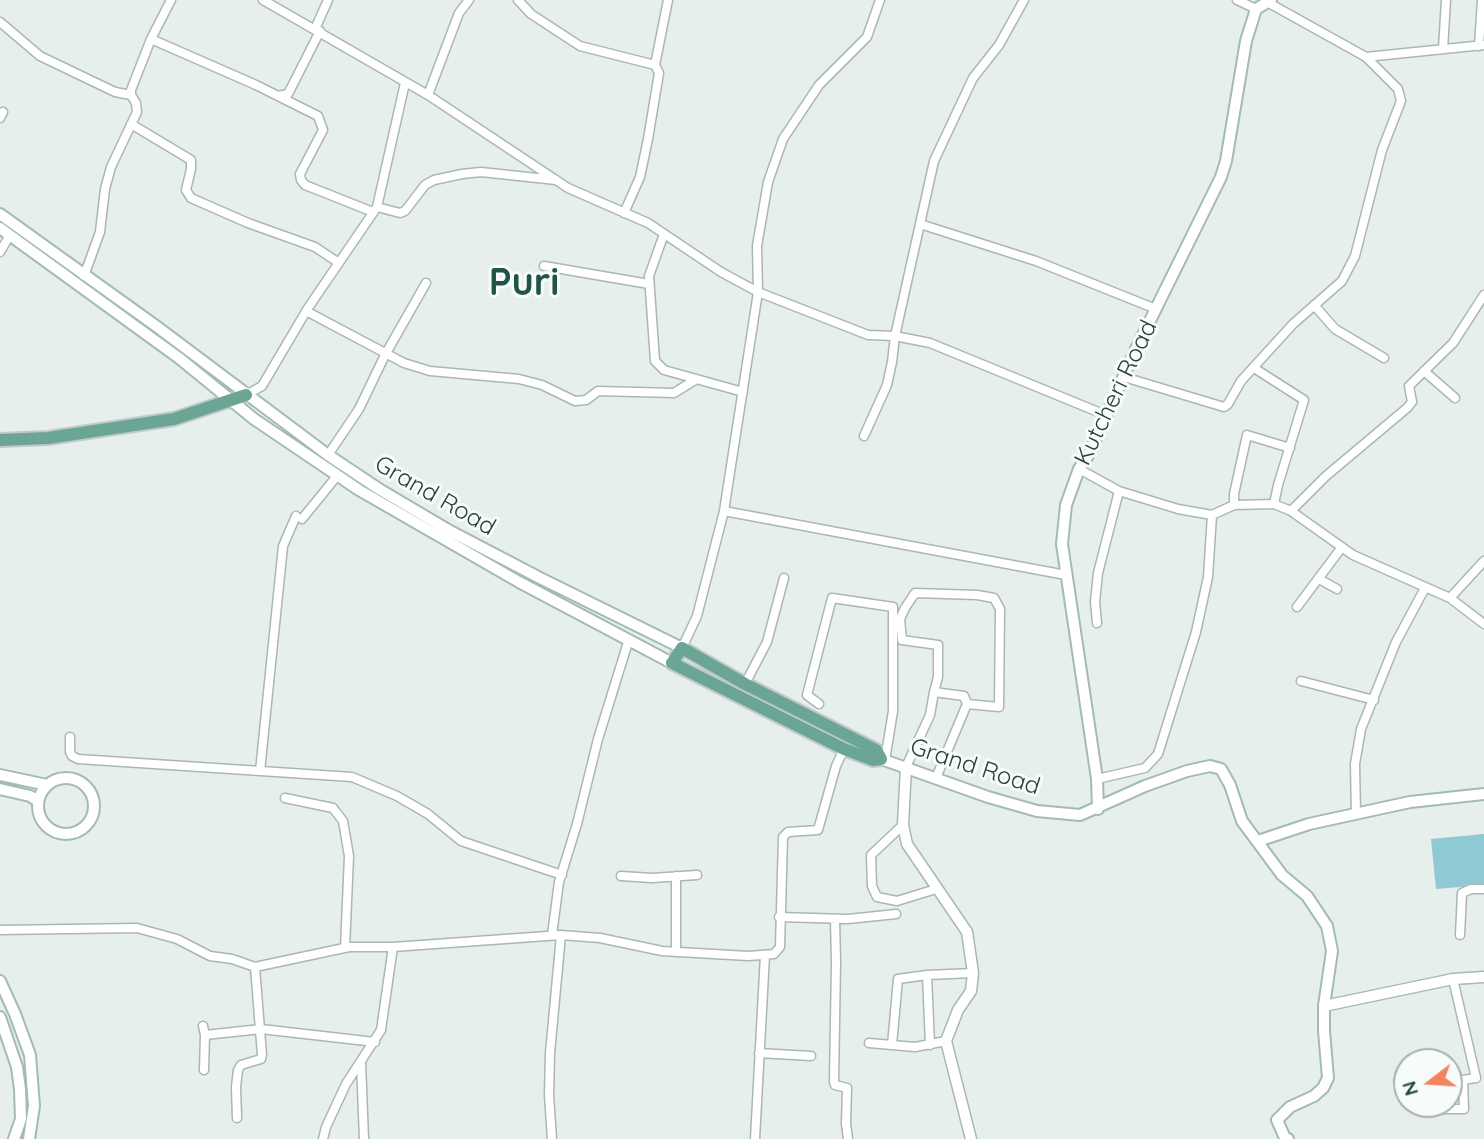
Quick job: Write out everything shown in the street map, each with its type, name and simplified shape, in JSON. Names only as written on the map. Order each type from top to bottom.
[{"type":"main road","points":[[1256,9],[1269,1]]},
{"type":"main road","name":"Kutcheri Road","points":[[1098,809],[1097,779],[1066,575],[1062,525],[1079,469],[1108,416],[1156,309],[1221,177],[1246,41],[1256,9]]},
{"type":"main road","name":"Grand Road","points":[[0,214],[156,326],[328,455],[450,531],[876,750],[883,760]]},
{"type":"main road","name":"Grand Road","points":[[5,232],[179,358],[229,399],[337,475],[434,535],[673,663],[844,748],[873,760],[906,767],[988,797],[1037,811],[1080,815],[1145,786],[1210,766],[1221,769],[1230,785],[1241,821],[1258,841]]},
{"type":"main road","points":[[0,440],[48,438],[174,419],[246,395]]},
{"type":"main road","points":[[673,663],[682,648]]},
{"type":"main road","points":[[0,775],[47,785]]},
{"type":"main road","points":[[61,778],[81,783],[92,797],[92,818],[83,830],[71,835],[61,834],[48,826],[40,815],[38,801],[47,785],[61,778]]},
{"type":"main road","points":[[0,789],[30,796],[38,801]]},
{"type":"main road","points":[[1285,1139],[1278,1120],[1290,1107],[1314,1096],[1328,1078],[1324,1006],[1332,951],[1327,926],[1307,896],[1282,875],[1258,841],[1309,824],[1410,802],[1484,794]]},
{"type":"main road","points":[[0,981],[30,1055],[34,1106],[29,1139]]},
{"type":"main road","points":[[0,1017],[17,1067],[20,1089],[21,1119],[14,1139]]},
{"type":"street","points":[[84,276],[100,232],[105,189],[111,167],[137,107],[131,95],[151,39],[172,0]]},
{"type":"street","points":[[263,0],[428,95],[568,188],[648,223],[721,272],[758,292],[868,335],[930,342],[1108,416]]},
{"type":"street","points":[[278,96],[288,93],[318,30],[328,0]]},
{"type":"street","points":[[428,95],[459,13],[470,0]]},
{"type":"street","points":[[518,0],[531,14],[580,46],[655,65]]},
{"type":"street","points":[[624,213],[640,177],[648,139],[659,73],[655,65],[668,0]]},
{"type":"street","points":[[682,648],[697,616],[724,511],[758,292],[757,247],[768,182],[782,139],[819,85],[867,37],[880,0]]},
{"type":"street","points":[[864,436],[887,385],[895,336],[934,160],[973,78],[999,46],[1024,0]]},
{"type":"street","points":[[1237,0],[1256,9]]},
{"type":"street","points":[[1443,50],[1446,0]]},
{"type":"street","points":[[1366,57],[1481,45],[1482,0]]},
{"type":"street","points":[[1124,377],[1224,407],[1241,381],[1293,324],[1333,291],[1349,270],[1382,150],[1401,101],[1398,89],[1366,57],[1269,1]]},
{"type":"street","points":[[0,22],[40,56],[115,92],[131,95]]},
{"type":"street","points":[[151,39],[318,116],[323,130],[300,174],[305,185],[375,209],[400,213],[405,211],[425,185],[434,180],[462,174],[481,172],[556,180]]},
{"type":"street","points":[[246,395],[262,386],[306,311],[375,209],[405,83]]},
{"type":"street","points":[[131,124],[191,160],[186,190],[191,198],[248,223],[315,247],[339,262]]},
{"type":"street","points":[[920,224],[1035,261],[1156,309]]},
{"type":"street","points":[[0,252],[5,232]]},
{"type":"street","points":[[664,234],[650,269],[655,361],[664,369],[695,380],[743,392]]},
{"type":"street","points":[[544,265],[649,284]]},
{"type":"street","points":[[328,455],[359,409],[385,355],[426,283]]},
{"type":"street","points":[[1292,511],[1326,476],[1407,408],[1412,402],[1409,386],[1453,343],[1484,295]]},
{"type":"street","points":[[1314,305],[1335,329],[1384,358]]},
{"type":"street","points":[[306,311],[385,355],[430,371],[481,374],[532,382],[575,401],[586,400],[598,391],[674,393],[695,380]]},
{"type":"street","points":[[1254,368],[1304,400],[1274,504]]},
{"type":"street","points":[[1424,372],[1455,398]]},
{"type":"street","points":[[1234,505],[1247,435],[1290,448]]},
{"type":"street","points":[[1079,469],[1119,491],[1178,509],[1212,515],[1234,505],[1274,504],[1292,511],[1353,555],[1450,598],[1484,624]]},
{"type":"street","points":[[260,771],[283,546],[299,517],[337,475]]},
{"type":"street","points":[[1097,623],[1095,602],[1098,573],[1119,491]]},
{"type":"street","points":[[724,511],[1066,575]]},
{"type":"street","points":[[1097,779],[1145,768],[1158,754],[1196,632],[1208,577],[1212,515]]},
{"type":"street","points":[[1297,607],[1342,547]]},
{"type":"street","points":[[1450,598],[1484,561]]},
{"type":"street","points":[[745,684],[767,642],[784,578]]},
{"type":"street","points":[[1320,579],[1338,589]]},
{"type":"street","points":[[1356,814],[1356,747],[1361,729],[1396,642],[1424,588]]},
{"type":"street","points":[[967,704],[999,707],[1000,609],[994,598],[915,593],[900,619],[902,640],[937,646],[937,677],[930,715],[906,767],[903,825],[907,844],[967,932],[973,973],[971,990],[958,1010],[946,1041],[971,1139]]},
{"type":"street","points":[[819,704],[807,695],[832,598],[893,607],[893,712],[883,760]]},
{"type":"street","points":[[552,1139],[549,1095],[556,899],[607,708],[629,639]]},
{"type":"street","points":[[1301,681],[1374,700]]},
{"type":"street","points":[[934,692],[964,696],[967,704],[936,778]]},
{"type":"street","points":[[70,737],[70,751],[72,756],[78,759],[352,777],[428,814],[461,841],[562,875]]},
{"type":"street","points":[[0,930],[137,929],[177,939],[210,956],[232,959],[254,967],[345,948],[556,935],[600,938],[662,951],[765,955],[778,951],[783,837],[788,832],[818,830],[836,766],[844,748]]},
{"type":"street","points":[[285,798],[333,808],[343,821],[349,856],[345,948]]},
{"type":"street","points":[[903,825],[871,855],[872,886],[877,898],[897,901],[936,889]]},
{"type":"street","points":[[621,876],[652,878],[697,875]]},
{"type":"street","points":[[676,876],[676,952]]},
{"type":"street","points":[[1460,935],[1462,892],[1484,889]]},
{"type":"street","points":[[779,918],[835,919],[896,914]]},
{"type":"street","points":[[835,919],[834,1082],[835,1085],[847,1088],[848,1139]]},
{"type":"street","points":[[323,1139],[346,1084],[375,1042],[384,1019],[393,947]]},
{"type":"street","points":[[755,1139],[765,955]]},
{"type":"street","points":[[237,1118],[238,1070],[241,1065],[261,1059],[261,1029],[254,967]]},
{"type":"street","points":[[892,1045],[898,979],[973,973]]},
{"type":"street","points":[[927,975],[930,1045]]},
{"type":"street","points":[[1324,1006],[1453,979],[1484,977]]},
{"type":"street","points":[[1453,979],[1476,1078],[1463,1080],[1463,1109]]},
{"type":"street","points":[[204,1070],[204,1031],[261,1029],[375,1042]]},
{"type":"street","points":[[869,1043],[915,1047],[946,1041]]},
{"type":"street","points":[[759,1053],[811,1056]]},
{"type":"street","points":[[361,1062],[364,1139]]},
{"type":"water","points":[[1484,834],[1484,885],[1436,889],[1431,839]]},
{"type":"district","name":"Puri","points":[[524,284]]}]
